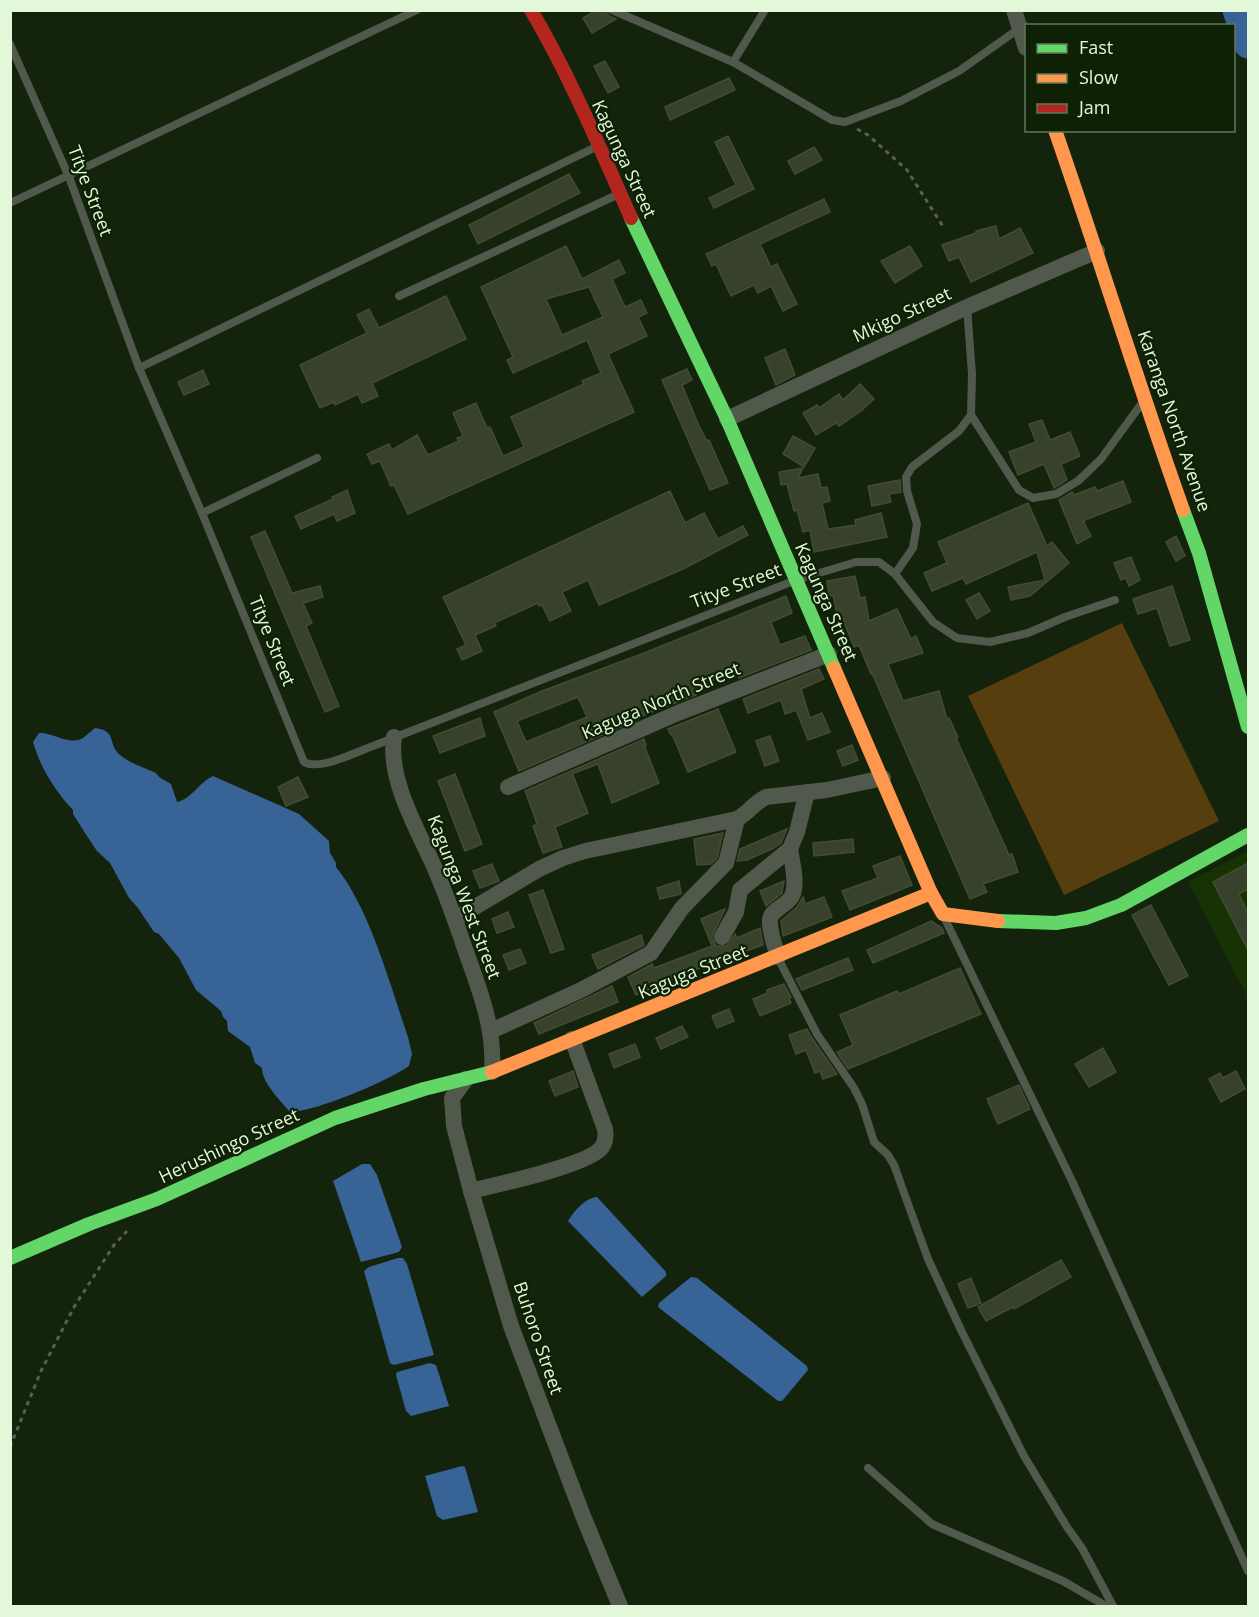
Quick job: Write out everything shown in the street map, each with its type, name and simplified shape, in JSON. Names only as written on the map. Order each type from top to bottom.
[{"type":"street","name":"Kagunga Street","points":[[531,10],[599,146],[727,419],[943,914]]},
{"type":"street","points":[[1014,10],[1025,45]]},
{"type":"street","name":"Karanga North Avenue","points":[[1056,132],[1097,251],[1144,400],[1199,553],[1248,727]]},
{"type":"street","name":"Mkigo Street","points":[[727,419],[967,307],[1097,251]]},
{"type":"street","name":"Kaguga North Street","points":[[508,787],[678,713],[830,654]]},
{"type":"street","name":"Kagunga West Street","points":[[394,737],[392,750],[396,777],[455,919],[491,1030],[492,1072]]},
{"type":"street","points":[[455,919],[539,869],[563,858],[585,851],[737,819],[747,813],[759,800],[766,798],[883,778]]},
{"type":"street","points":[[722,937],[736,912],[740,890],[790,849],[797,832],[807,792]]},
{"type":"street","points":[[491,1030],[579,991],[651,953],[682,908],[726,863],[737,819]]},
{"type":"street","points":[[943,914],[985,921],[1056,923],[1086,918],[1121,905],[1248,835]]},
{"type":"street","points":[[778,957],[770,919],[772,913],[787,903],[793,895],[794,882],[790,849]]},
{"type":"street","name":"Kaguga Street","points":[[466,1079],[492,1072],[932,893]]},
{"type":"street","points":[[471,1191],[536,1175],[576,1162],[601,1150],[606,1141],[605,1130],[572,1039]]},
{"type":"street","name":"Buhoro Street","points":[[466,1079],[452,1098],[454,1126],[510,1326],[620,1606]]},
{"type":"street","name":"Herushingo Street","points":[[10,1258],[89,1224],[157,1199],[335,1118],[424,1089],[466,1079]]},
{"type":"lane","points":[[10,203],[417,10]]},
{"type":"lane","points":[[612,10],[733,62],[832,120],[846,122],[901,101],[959,71],[1020,28]]},
{"type":"lane","points":[[733,62],[765,10]]},
{"type":"lane","name":"Titye Street","points":[[10,44],[69,177],[139,368],[202,513],[304,762],[311,766],[321,765],[796,580],[856,562],[879,562],[895,574]]},
{"type":"lane","points":[[139,368],[599,146]]},
{"type":"lane","points":[[399,296],[620,194]]},
{"type":"lane","points":[[967,307],[972,374],[971,415],[1019,490],[1033,498],[1056,494],[1078,481],[1101,459],[1144,400]]},
{"type":"lane","points":[[971,415],[959,431],[912,467],[906,477],[907,491],[917,524],[913,548],[895,574],[933,622],[957,638],[990,642],[1028,633],[1065,616],[1115,600]]},
{"type":"lane","points":[[202,513],[317,458]]},
{"type":"lane","points":[[943,914],[1072,1181],[1248,1571]]},
{"type":"lane","points":[[778,957],[817,1034],[858,1096],[874,1142],[888,1155],[894,1165],[928,1259],[1024,1456],[1082,1548],[1113,1606]]},
{"type":"lane","points":[[868,1468],[932,1524],[1063,1581],[1106,1606]]},
{"type":"path","points":[[846,122],[868,135],[908,170],[944,228]]},
{"type":"path","points":[[10,1447],[41,1371],[74,1308],[114,1245],[128,1230]]},
{"type":"shaded area","points":[[1122,623],[1219,821],[1064,895],[968,696]]},
{"type":"shaded area","points":[[1248,851],[1248,998],[1188,882]]},
{"type":"water","points":[[95,728],[110,735],[116,751],[124,758],[156,773],[171,784],[177,802],[183,800],[213,776],[299,814],[329,841],[330,853],[336,867],[359,904],[386,971],[408,1037],[412,1054],[409,1066],[351,1095],[317,1107],[290,1112],[268,1086],[262,1068],[255,1063],[250,1047],[228,1031],[227,1021],[221,1011],[196,990],[179,958],[159,934],[154,932],[129,898],[110,863],[97,851],[73,814],[73,810],[54,787],[44,769],[33,742],[39,733],[67,740],[78,740]]},
{"type":"water","points":[[362,1164],[370,1164],[377,1175],[402,1247],[399,1252],[361,1262],[333,1181]]},
{"type":"water","points":[[597,1197],[666,1272],[666,1276],[642,1297],[568,1221],[584,1202]]},
{"type":"water","points":[[403,1258],[407,1264],[434,1355],[394,1365],[390,1363],[364,1271],[369,1267]]},
{"type":"water","points":[[691,1277],[697,1278],[807,1366],[808,1370],[782,1401],[778,1401],[658,1307],[659,1303]]},
{"type":"water","points":[[430,1363],[436,1365],[449,1406],[411,1416],[406,1411],[397,1372]]},
{"type":"water","points":[[465,1467],[478,1512],[443,1520],[437,1516],[425,1476]]},
{"type":"building","points":[[597,10],[606,10],[609,16],[616,19],[592,33],[583,18]]},
{"type":"building","points":[[605,61],[619,87],[608,93],[594,66]]},
{"type":"building","points":[[729,78],[735,90],[670,120],[665,107]]},
{"type":"building","points":[[728,136],[754,189],[714,208],[709,198],[736,185],[715,142]]},
{"type":"building","points":[[814,147],[822,160],[795,174],[788,161]]},
{"type":"building","points":[[569,174],[580,193],[478,244],[469,225]]},
{"type":"building","points":[[824,199],[830,212],[760,244],[771,267],[777,264],[797,304],[783,311],[771,286],[758,293],[754,285],[731,296],[716,264],[712,266],[706,254]]},
{"type":"building","points":[[996,226],[999,239],[1020,228],[1033,253],[971,282],[959,257],[949,261],[942,245],[976,233],[976,231]]},
{"type":"building","points":[[566,246],[582,279],[619,260],[625,273],[612,279],[625,307],[641,300],[647,313],[638,317],[647,336],[608,354],[634,412],[408,514],[394,485],[391,486],[380,461],[372,464],[367,454],[389,444],[392,450],[417,435],[428,455],[459,441],[457,438],[463,436],[453,413],[476,403],[503,456],[524,447],[511,417],[584,384],[582,381],[601,373],[587,340],[513,373],[507,360],[513,357],[481,287]],"holes":[[[589,287],[603,317],[562,335],[546,299]]]},
{"type":"building","points":[[910,246],[922,266],[895,283],[881,261]]},
{"type":"building","points":[[446,296],[466,339],[372,383],[378,396],[362,403],[358,394],[335,405],[334,402],[320,408],[300,365],[367,333],[357,315],[369,309],[379,328]]},
{"type":"building","points":[[785,349],[795,375],[776,385],[765,358]]},
{"type":"building","points":[[687,369],[692,380],[682,385],[699,426],[707,441],[709,440],[728,483],[710,490],[662,380]]},
{"type":"building","points":[[203,370],[209,384],[184,395],[178,382]]},
{"type":"building","points":[[860,384],[874,399],[839,426],[836,423],[816,435],[803,413],[817,405],[819,408],[839,394],[843,400]]},
{"type":"building","points":[[1042,420],[1050,440],[1070,432],[1080,456],[1061,464],[1067,480],[1054,488],[1044,464],[1018,475],[1009,452],[1036,442],[1029,424]]},
{"type":"building","points":[[793,436],[815,448],[804,467],[783,454]]},
{"type":"building","points":[[803,468],[798,478],[818,474],[821,488],[827,487],[830,501],[822,503],[828,529],[856,525],[855,520],[881,513],[887,537],[814,552],[810,530],[803,532],[797,510],[794,511],[787,484],[781,485],[779,472]]},
{"type":"building","points":[[900,480],[901,492],[889,494],[891,502],[872,506],[868,486]]},
{"type":"building","points":[[1123,481],[1131,502],[1085,520],[1084,523],[1091,536],[1077,544],[1059,500],[1072,492],[1074,495],[1095,487],[1097,491]]},
{"type":"building","points":[[347,490],[355,513],[337,521],[334,514],[301,529],[295,516]]},
{"type":"building","points":[[670,491],[685,523],[704,513],[718,539],[743,526],[748,535],[683,569],[599,605],[588,580],[562,592],[571,611],[550,621],[542,605],[539,606],[538,603],[494,623],[496,626],[475,635],[482,651],[462,660],[457,649],[466,645],[443,597]]},
{"type":"building","points":[[1028,503],[1047,546],[1052,542],[1069,563],[1030,596],[1011,600],[1008,587],[1045,580],[1037,552],[966,584],[963,578],[932,591],[924,573],[947,563],[938,542]]},
{"type":"building","points":[[265,531],[292,593],[320,586],[323,597],[303,603],[312,623],[306,626],[339,706],[325,712],[251,537]]},
{"type":"building","points":[[1176,536],[1185,556],[1176,561],[1166,542]]},
{"type":"building","points":[[1131,557],[1140,580],[1129,586],[1126,578],[1121,580],[1114,563]]},
{"type":"building","points":[[855,576],[860,598],[865,597],[869,621],[897,609],[911,639],[916,636],[923,653],[888,664],[903,701],[939,691],[947,719],[949,718],[958,737],[956,738],[1009,855],[1012,854],[1018,872],[983,884],[987,892],[970,899],[859,645],[854,647],[842,617],[838,618],[833,595],[829,596],[827,581]]},
{"type":"building","points":[[1172,586],[1190,640],[1170,646],[1157,608],[1138,614],[1133,599]]},
{"type":"building","points":[[979,593],[990,611],[977,619],[966,600]]},
{"type":"building","points":[[786,596],[792,613],[771,622],[780,645],[805,636],[811,650],[739,678],[736,671],[704,684],[705,686],[695,691],[696,695],[636,718],[637,720],[519,771],[494,712],[542,691]],"holes":[[[578,697],[587,717],[526,742],[517,721]]]},
{"type":"building","points":[[819,669],[824,679],[801,689],[810,718],[822,713],[830,732],[808,740],[796,710],[785,714],[781,700],[748,713],[743,699]]},
{"type":"building","points":[[718,709],[736,752],[688,772],[668,729]]},
{"type":"building","points":[[480,718],[485,736],[440,753],[433,736]]},
{"type":"building","points":[[770,736],[779,761],[765,766],[756,741]]},
{"type":"building","points":[[644,739],[646,745],[644,745],[659,783],[612,803],[598,764],[574,773],[588,813],[555,827],[562,847],[543,853],[533,826],[537,824],[525,791]]},
{"type":"building","points":[[852,745],[858,760],[843,766],[837,751]]},
{"type":"building","points":[[455,774],[482,844],[465,851],[438,781]]},
{"type":"building","points":[[298,777],[308,797],[286,806],[278,787]]},
{"type":"building","points":[[787,829],[781,843],[774,848],[747,860],[737,861],[740,849]]},
{"type":"building","points":[[723,833],[717,858],[711,864],[697,865],[694,839]]},
{"type":"building","points":[[853,839],[854,852],[814,856],[813,843]]},
{"type":"building","points":[[900,856],[912,885],[850,910],[842,891],[878,878],[873,866]]},
{"type":"building","points":[[1248,863],[1248,889],[1239,894],[1248,913],[1248,950],[1213,882]]},
{"type":"building","points":[[492,864],[499,881],[480,888],[473,871]]},
{"type":"building","points":[[679,881],[681,894],[660,899],[657,888]]},
{"type":"building","points":[[784,881],[782,893],[766,906],[760,891]]},
{"type":"building","points":[[543,890],[564,949],[551,953],[529,895]]},
{"type":"building","points":[[803,897],[805,904],[824,897],[832,917],[783,936],[781,921],[797,907]]},
{"type":"building","points":[[1151,905],[1188,976],[1169,985],[1132,915]]},
{"type":"building","points":[[725,909],[712,937],[716,946],[727,946],[735,934],[737,938],[760,928],[763,945],[707,965],[636,995],[628,977],[652,964],[654,968],[712,946],[701,919]]},
{"type":"building","points":[[508,912],[514,927],[497,933],[492,919]]},
{"type":"building","points":[[931,921],[942,928],[944,933],[873,963],[867,950]]},
{"type":"building","points":[[641,935],[644,945],[598,969],[592,955]]},
{"type":"building","points":[[520,949],[526,963],[509,970],[503,955]]},
{"type":"building","points":[[848,958],[853,970],[802,990],[796,979]]},
{"type":"building","points":[[960,968],[981,1014],[848,1069],[837,1052],[853,1045],[840,1015],[897,991],[899,994]]},
{"type":"building","points":[[784,984],[791,997],[789,998],[791,1003],[760,1016],[753,999],[768,993],[767,990]]},
{"type":"building","points":[[612,986],[618,1002],[539,1034],[534,1023]]},
{"type":"building","points":[[729,1009],[734,1021],[717,1028],[712,1016]]},
{"type":"building","points":[[682,1026],[688,1037],[661,1049],[656,1038]]},
{"type":"building","points":[[807,1029],[837,1074],[823,1079],[820,1071],[815,1073],[806,1050],[796,1054],[789,1035]]},
{"type":"building","points":[[635,1044],[640,1057],[614,1068],[609,1054]]},
{"type":"building","points":[[1103,1048],[1116,1072],[1089,1087],[1075,1064]]},
{"type":"building","points":[[573,1071],[578,1087],[555,1096],[549,1081]]},
{"type":"building","points":[[1236,1071],[1245,1089],[1221,1102],[1209,1079],[1220,1073],[1223,1078]]},
{"type":"building","points":[[1019,1085],[1030,1109],[998,1124],[987,1099]]},
{"type":"building","points":[[1061,1260],[1071,1277],[1014,1309],[1013,1307],[986,1321],[978,1307]]},
{"type":"building","points":[[971,1278],[981,1303],[968,1308],[958,1284]]},
{"type":"waterway","points":[[1236,10],[1248,45]]},
{"type":"traffic: fast","points":[[631,218],[727,419],[834,668]]},
{"type":"traffic: fast","points":[[1183,510],[1199,553],[1248,727]]},
{"type":"traffic: fast","points":[[998,921],[1056,923],[1086,918],[1121,905],[1248,835]]},
{"type":"traffic: fast","points":[[10,1258],[89,1224],[157,1199],[335,1118],[424,1089],[492,1072]]},
{"type":"traffic: slow","points":[[1056,132],[1183,510]]},
{"type":"traffic: slow","points":[[834,668],[931,893],[943,914],[998,921]]},
{"type":"traffic: slow","points":[[492,1072],[931,893]]},
{"type":"traffic: jam","points":[[531,10],[572,86],[631,218]]}]
